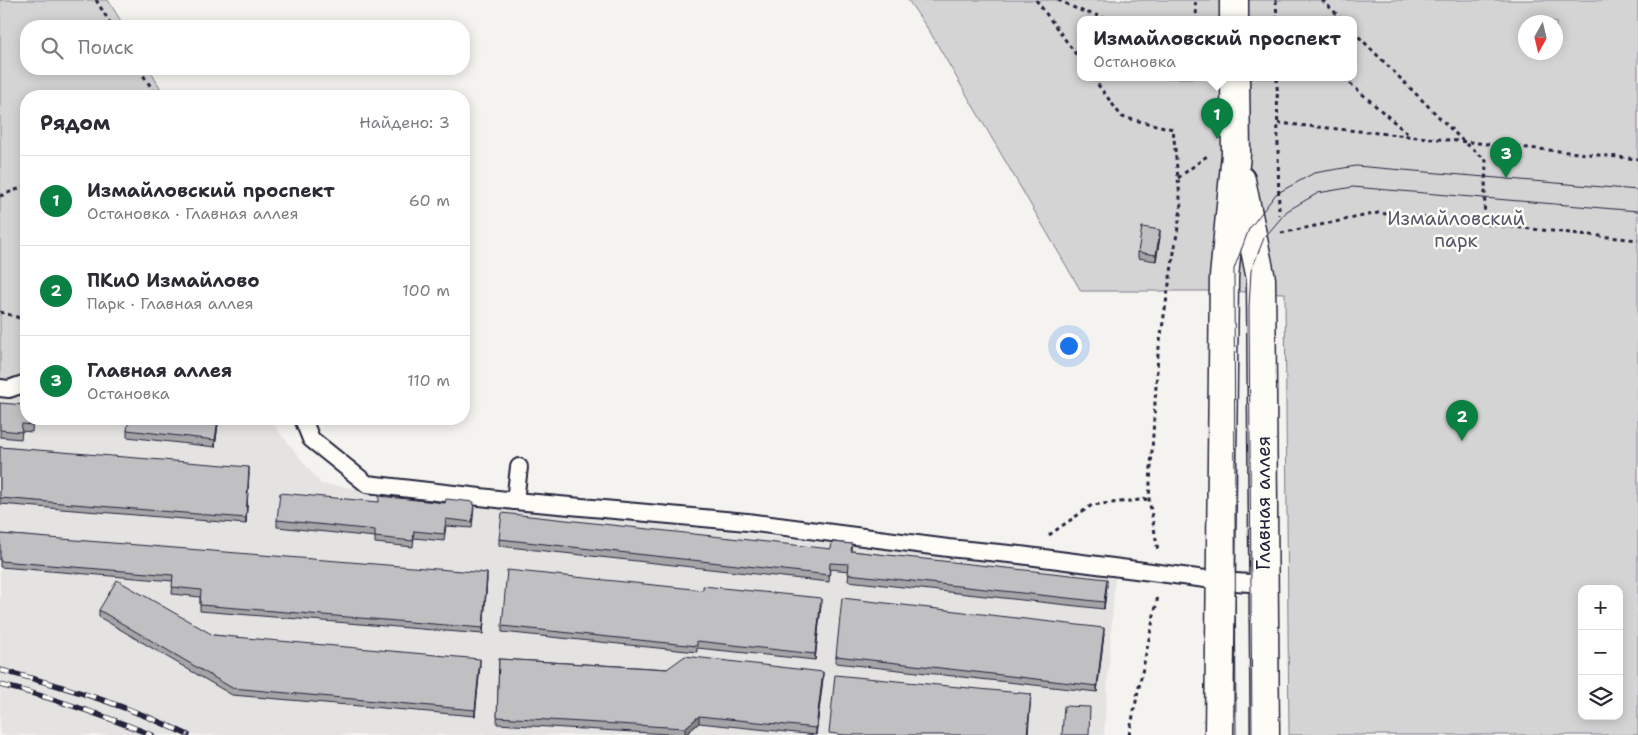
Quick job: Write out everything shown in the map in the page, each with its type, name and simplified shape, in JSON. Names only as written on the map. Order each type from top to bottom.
[{"type":"main road","points":[[1234,0],[1234,16]]},
{"type":"main road","name":"Главная аллея","points":[[1219,735],[1224,277],[1236,154],[1235,81]]},
{"type":"main road","name":"Главная аллея","points":[[1236,154],[1262,279],[1265,735]]},
{"type":"lane","points":[[0,388],[9,389],[20,385]]},
{"type":"lane","points":[[305,425],[311,439],[367,484],[515,501],[747,522],[1221,581],[1264,584]]},
{"type":"lane","points":[[515,501],[519,467]]},
{"type":"path","points":[[96,0],[108,20]]},
{"type":"path","points":[[1036,0],[1077,56]]},
{"type":"path","points":[[1058,0],[1079,10],[1099,16]]},
{"type":"path","points":[[1195,0],[1197,16]]},
{"type":"path","points":[[1276,0],[1277,16]]},
{"type":"path","points":[[1322,0],[1339,16]]},
{"type":"path","points":[[1357,35],[1463,141],[1486,160],[1484,224]]},
{"type":"path","points":[[143,75],[153,90]]},
{"type":"path","points":[[1095,81],[1122,117],[1174,129],[1180,208],[1158,354],[1149,498],[1163,574],[1129,735]]},
{"type":"path","points":[[1277,81],[1279,221]]},
{"type":"path","points":[[1347,81],[1410,136]]},
{"type":"path","points":[[1278,122],[1638,159]]},
{"type":"path","points":[[0,196],[20,188]]},
{"type":"path","points":[[1279,227],[1279,234],[1378,213],[1638,240]]},
{"type":"path","points":[[0,312],[20,319]]},
{"type":"path","points":[[1020,555],[1092,505],[1149,498]]},
{"type":"shaded area","points":[[20,391],[20,425],[274,425],[321,484],[1115,575],[1104,735],[0,735],[0,394]]},
{"type":"green space","points":[[0,0],[108,0],[120,20],[20,20],[20,75],[153,75],[161,90],[20,90],[20,377],[9,381],[0,381]]},
{"type":"green space","name":"Измайловский парк","points":[[908,0],[1638,0],[1638,735],[1289,735],[1285,293],[1081,291],[930,32]]},
{"type":"building","points":[[1142,227],[1160,230],[1156,255],[1138,252]]},
{"type":"building","points":[[0,403],[20,405],[21,432],[0,430]]},
{"type":"building","points":[[128,425],[217,425],[215,440],[127,430]]},
{"type":"building","points":[[0,447],[249,467],[246,518],[0,498]]},
{"type":"building","points":[[280,493],[379,502],[379,496],[445,503],[446,499],[474,502],[472,522],[446,519],[444,534],[414,531],[413,541],[375,537],[375,530],[277,520]]},
{"type":"building","points":[[502,513],[831,549],[832,542],[852,544],[851,551],[1107,579],[1104,602],[848,574],[849,564],[830,563],[829,575],[499,539]]},
{"type":"building","points":[[0,534],[487,573],[483,628],[200,605],[201,590],[172,587],[173,575],[0,561]]},
{"type":"building","points":[[507,570],[703,590],[703,586],[821,598],[815,654],[697,641],[697,646],[502,626]]},
{"type":"building","points":[[117,580],[213,635],[480,659],[475,710],[232,688],[99,610]]},
{"type":"building","points":[[842,598],[1104,628],[1097,686],[836,656]]},
{"type":"building","points":[[685,656],[823,672],[816,728],[699,716],[685,728],[497,717],[499,659],[667,669]]},
{"type":"building","points":[[835,675],[1031,694],[1027,735],[845,735],[829,733]]},
{"type":"building","points":[[1064,706],[1090,707],[1089,735],[1062,735]]},
{"type":"tram line","points":[[1236,735],[1234,269],[1249,229],[1276,194],[1314,173],[1356,166],[1638,190]]},
{"type":"tram line","points":[[1252,735],[1249,307],[1251,271],[1264,238],[1287,211],[1318,193],[1353,187],[1638,211]]},
{"type":"railway","points":[[0,670],[96,698],[143,715],[188,735]]},
{"type":"railway","points":[[0,685],[77,707],[152,735]]},
{"type":"place","name":"Измайловский проспект","points":[[1217,139]]},
{"type":"place","name":"Главная аллея","points":[[1506,178]]},
{"type":"place","name":"ПКиО Измайлово","points":[[1462,441]]}]
